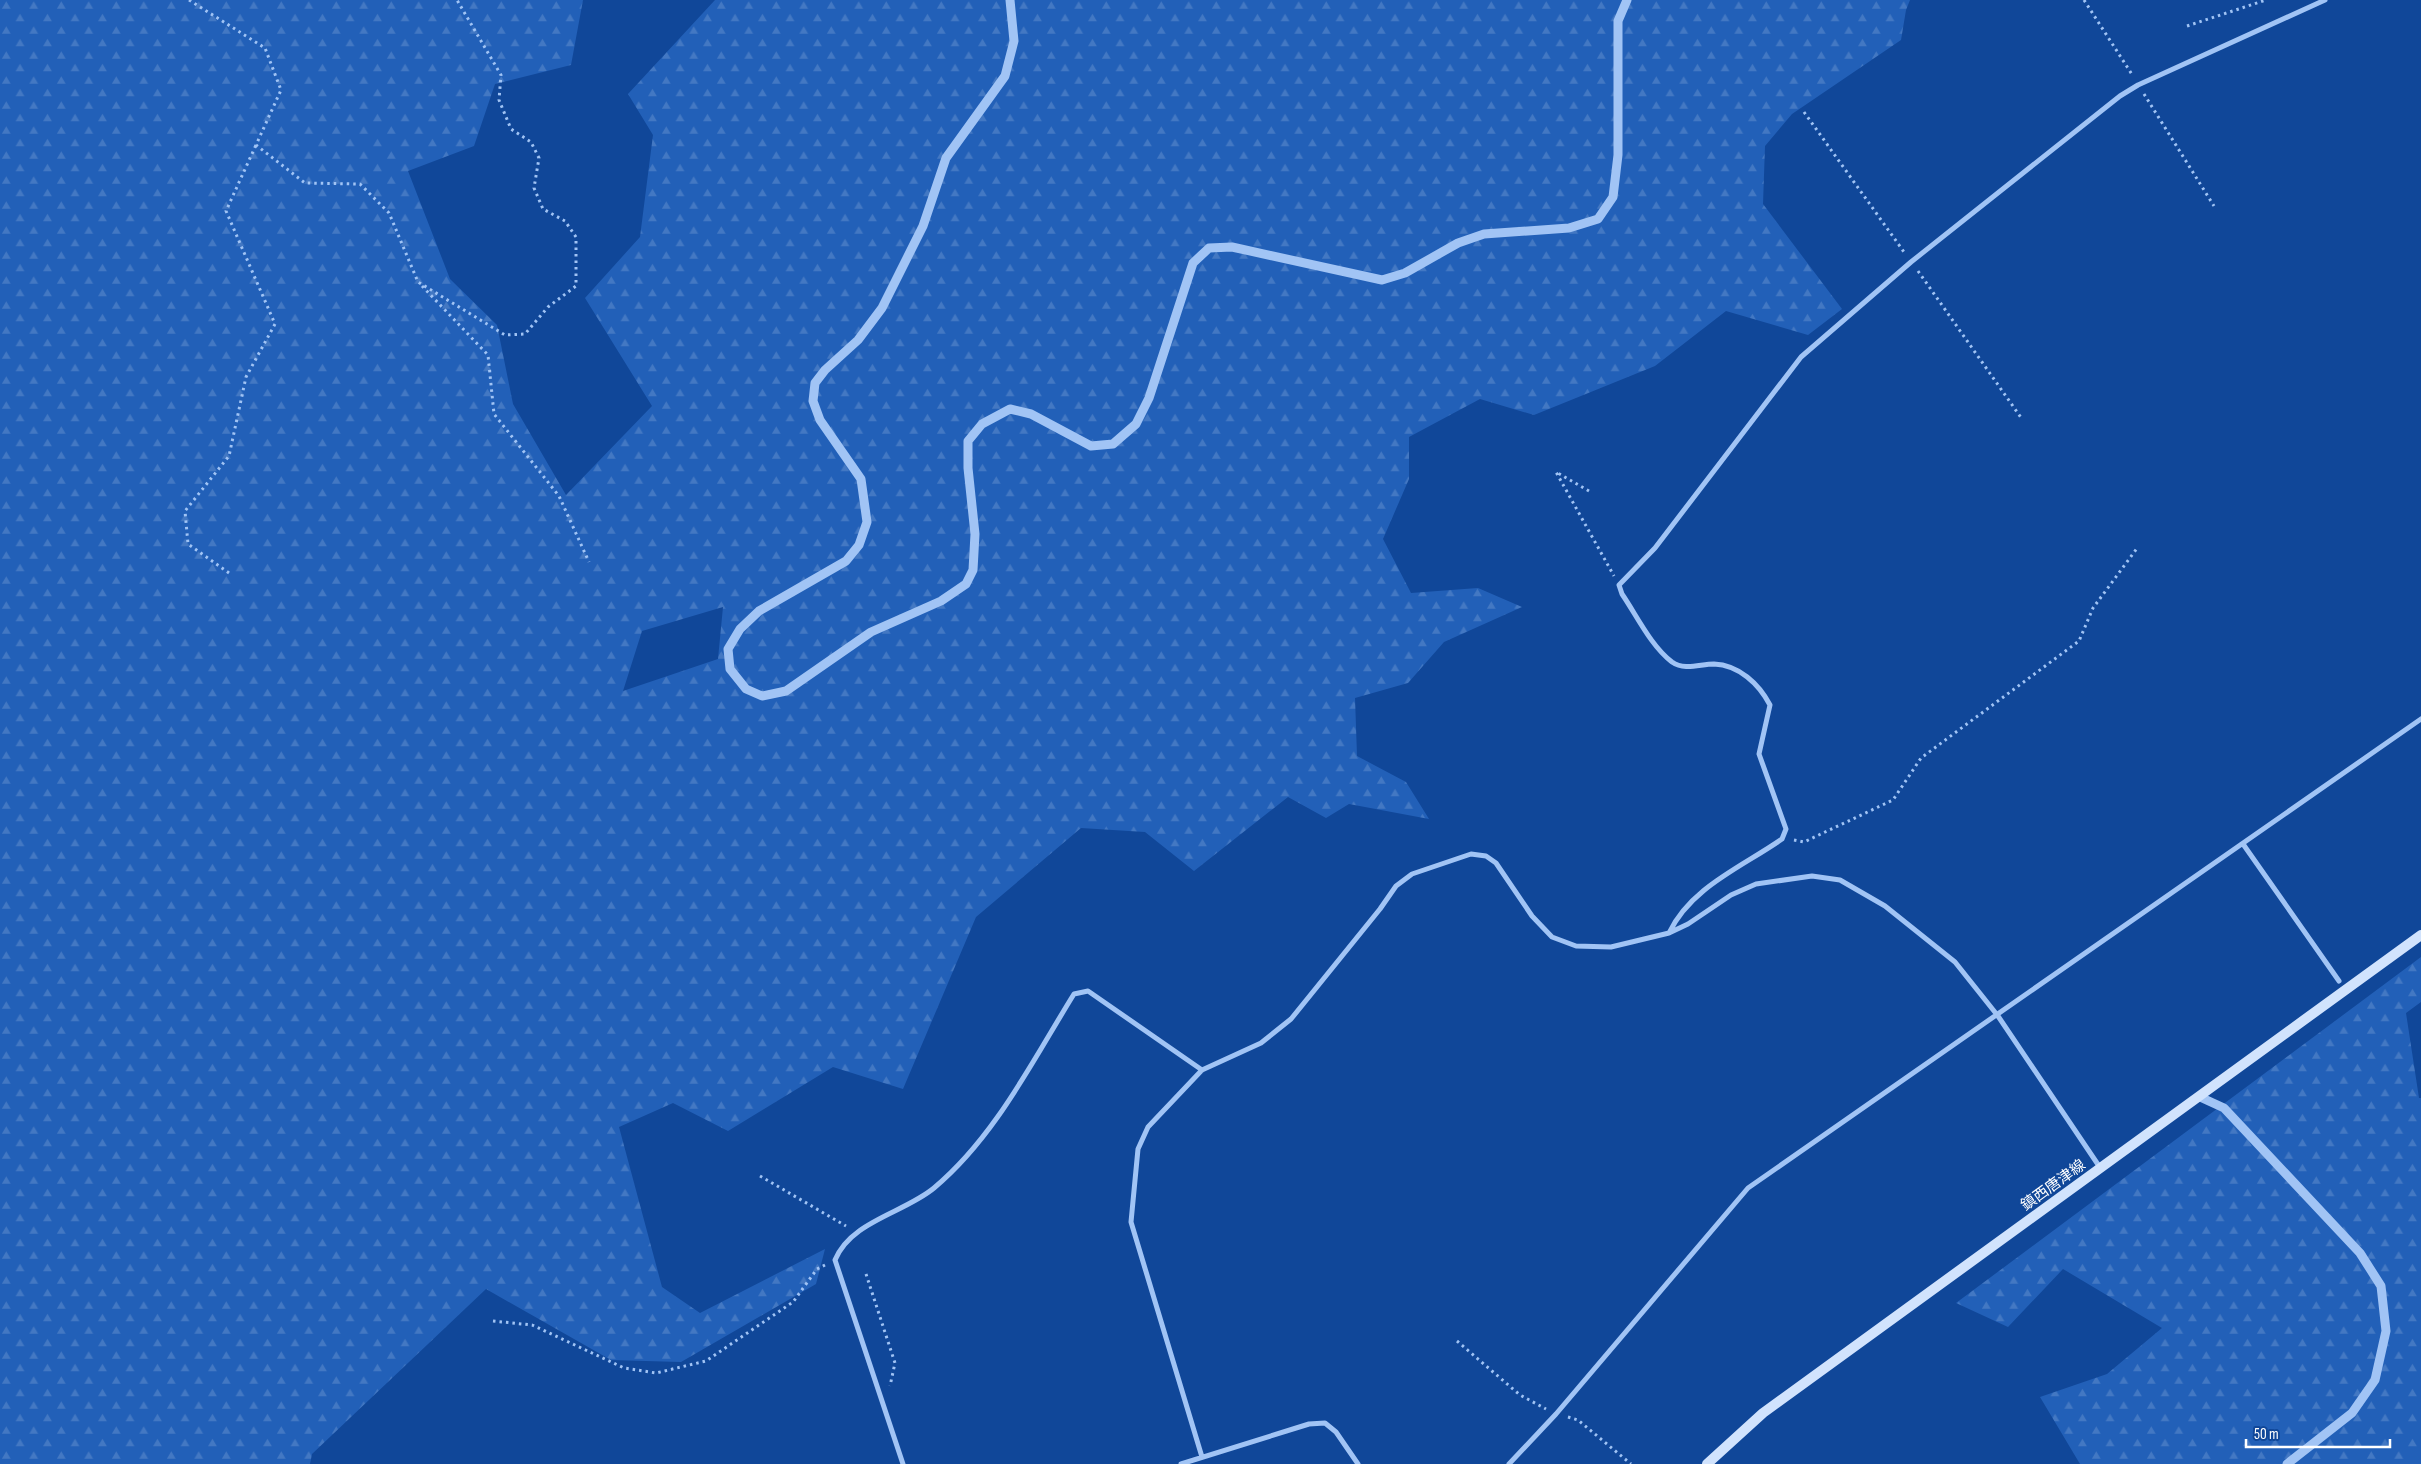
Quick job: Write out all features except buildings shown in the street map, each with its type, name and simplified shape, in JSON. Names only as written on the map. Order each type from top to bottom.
[{"type":"main road","name":"鎮西唐津線","points":[[1707,1464],[1764,1413],[2421,935]]},
{"type":"street","points":[[1010,0],[1014,41],[1005,76],[946,158],[923,226],[882,308],[858,340],[825,370],[815,383],[812,401],[820,420],[861,478],[867,522],[860,545],[846,561],[759,611],[740,629],[728,649],[730,669],[746,690],[762,696],[786,691],[871,632],[941,601],[966,584],[972,570],[975,534],[968,468],[968,441],[982,424],[1010,409],[1031,414],[1091,446],[1113,444],[1136,424],[1149,398],[1192,263],[1209,248],[1232,247],[1382,280],[1405,273],[1458,244],[1484,234],[1570,228],[1598,218],[1613,197],[1618,154],[1618,21],[1627,0]]},
{"type":"street","points":[[1669,933],[1674,921],[1701,891],[1782,839],[1786,829],[1759,754],[1770,705],[1763,691],[1741,672],[1714,664],[1687,667],[1673,663],[1660,651],[1622,594],[1619,585],[1655,548],[1801,357],[1912,262],[2120,96],[2138,85],[2325,0]]},
{"type":"street","points":[[1509,1464],[1556,1414],[1748,1188],[1998,1016],[2421,719]]},
{"type":"street","points":[[2243,844],[2339,981]]},
{"type":"street","points":[[1202,1457],[1131,1222],[1138,1149],[1148,1126],[1202,1070],[1261,1043],[1291,1018],[1380,909],[1396,886],[1412,874],[1471,854],[1486,856],[1496,863],[1532,916],[1552,937],[1576,946],[1611,947],[1669,933],[1688,924],[1731,895],[1756,884],[1812,876],[1840,880],[1885,906],[1955,962],[1998,1016],[2101,1169]]},
{"type":"street","points":[[903,1464],[835,1260],[840,1248],[857,1233],[934,1189],[981,1141],[1074,994],[1088,991],[1202,1070]]},
{"type":"street","points":[[2200,1097],[2224,1108],[2360,1253],[2380,1286],[2386,1332],[2376,1380],[2352,1413],[2287,1464]]},
{"type":"street","points":[[1181,1464],[1309,1424],[1325,1423],[1336,1432],[1358,1464]]},
{"type":"path","points":[[189,0],[265,48],[281,90],[226,211],[275,324],[246,377],[228,456],[185,511],[188,544],[229,573]]},
{"type":"path","points":[[418,282],[505,335],[525,334],[548,307],[576,286],[576,237],[565,221],[543,209],[534,188],[539,158],[531,142],[511,129],[499,100],[501,75],[457,0]]},
{"type":"path","points":[[2084,0],[2214,206]]},
{"type":"path","points":[[2187,26],[2266,0]]},
{"type":"path","points":[[1804,112],[2022,419]]},
{"type":"path","points":[[256,145],[304,182],[360,184],[389,213],[418,282],[488,355],[494,414],[558,496],[589,562]]},
{"type":"path","points":[[1589,490],[1556,472],[1619,585]]},
{"type":"path","points":[[1782,839],[1804,842],[1893,800],[1921,758],[2079,641],[2093,608],[2138,547]]},
{"type":"path","points":[[760,1176],[857,1233]]},
{"type":"path","points":[[493,1321],[532,1325],[624,1368],[656,1373],[706,1361],[793,1302],[817,1269],[835,1260]]},
{"type":"path","points":[[866,1274],[895,1363],[884,1408]]},
{"type":"path","points":[[1457,1341],[1520,1395],[1556,1414],[1578,1420],[1631,1464]]},
{"type":"green space","points":[[0,0],[583,0],[571,65],[495,84],[474,146],[408,171],[450,279],[497,325],[513,404],[566,495],[652,406],[585,298],[640,237],[653,135],[628,94],[715,0],[1910,0],[1906,10],[1901,40],[1792,114],[1765,146],[1763,204],[1842,309],[1808,335],[1726,311],[1655,366],[1534,415],[1480,399],[1409,437],[1409,479],[1383,539],[1411,593],[1478,588],[1522,607],[1444,642],[1408,683],[1355,698],[1357,756],[1406,782],[1429,819],[1349,804],[1326,818],[1288,797],[1194,871],[1145,832],[1081,828],[976,917],[903,1089],[833,1067],[728,1131],[673,1103],[619,1127],[662,1287],[700,1313],[825,1249],[816,1284],[681,1362],[611,1360],[486,1289],[312,1454],[310,1464],[0,1464]],"holes":[[[723,607],[718,659],[623,691],[642,631]]]},
{"type":"green space","points":[[2421,957],[2421,1002],[2406,1013],[2419,1098],[2421,1098],[2421,1464],[2080,1464],[2040,1397],[2107,1374],[2162,1328],[2063,1269],[2008,1327],[1956,1303]]}]
